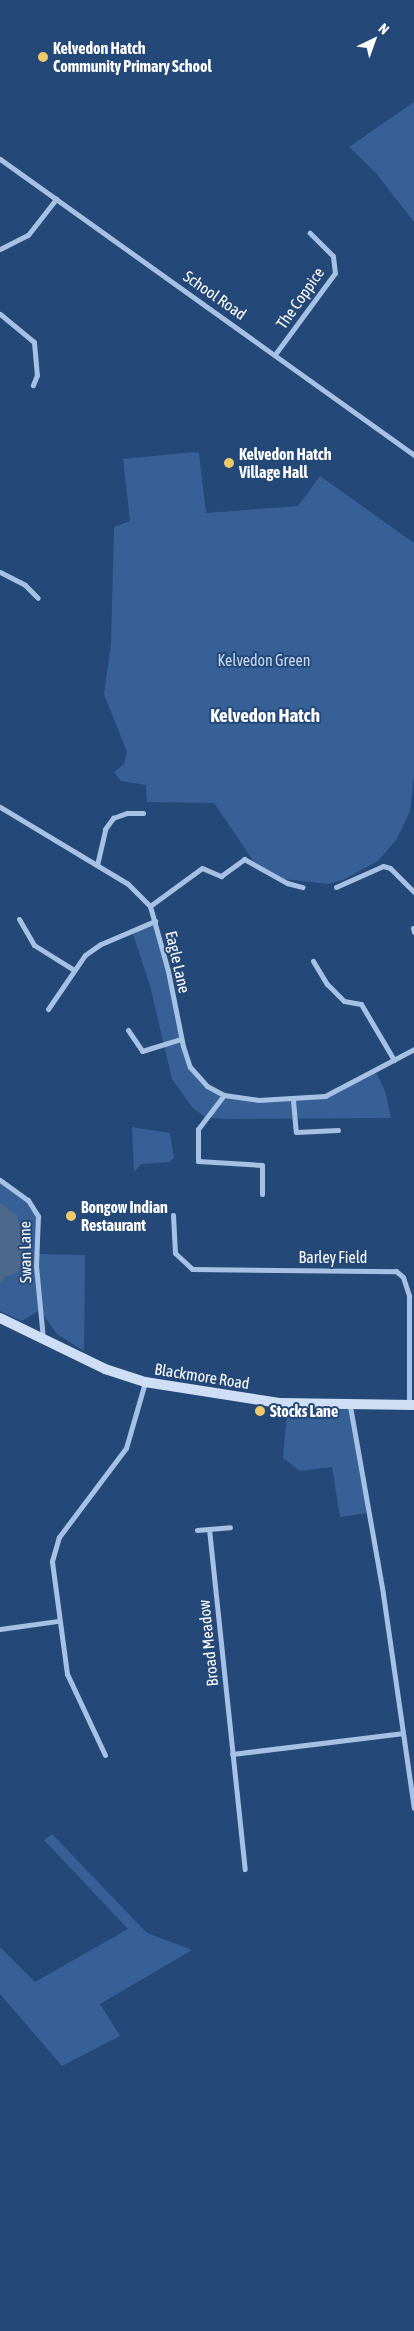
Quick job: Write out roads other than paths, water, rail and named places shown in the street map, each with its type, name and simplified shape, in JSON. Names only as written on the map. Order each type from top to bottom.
[{"type":"street","name":"School Road","points":[[0,159],[276,353],[414,454]]},
{"type":"street","points":[[0,249],[28,235],[56,199]]},
{"type":"street","name":"The Coppice","points":[[276,353],[335,273],[333,256],[310,233]]},
{"type":"street","points":[[0,314],[34,342],[37,375],[32,385]]},
{"type":"street","points":[[0,572],[25,585],[38,598]]},
{"type":"street","name":"Eagle Lane","points":[[0,807],[128,884],[150,906],[181,1039]]},
{"type":"street","points":[[97,865],[105,829],[113,818],[127,813],[143,813]]},
{"type":"street","points":[[150,906],[202,868],[221,876],[244,859],[287,883],[302,887]]},
{"type":"street","points":[[336,887],[383,866],[414,892]]},
{"type":"street","points":[[19,919],[34,945],[74,970]]},
{"type":"street","points":[[48,1009],[85,955],[101,944],[155,921]]},
{"type":"street","points":[[313,962],[327,984],[344,1001],[361,1004],[394,1060]]},
{"type":"street","points":[[128,1030],[142,1051],[181,1039],[190,1067],[207,1086],[224,1095],[293,1100],[325,1096],[414,1049]]},
{"type":"street","points":[[224,1095],[198,1129],[198,1161],[262,1165],[262,1194]]},
{"type":"street","points":[[293,1100],[296,1132],[338,1130]]},
{"type":"street","name":"Swan Lane","points":[[0,1180],[28,1200],[38,1216],[36,1266],[43,1342]]},
{"type":"street","name":"Barley Field","points":[[173,1215],[175,1253],[192,1269],[396,1271],[407,1286],[412,1353],[412,1405]]},
{"type":"street","name":"Blackmore Road","points":[[0,1318],[43,1342],[105,1370],[145,1382],[279,1403],[350,1406],[412,1405]]},
{"type":"street","points":[[105,1755],[67,1674],[58,1621],[52,1561],[60,1536],[126,1448],[145,1382]]},
{"type":"street","points":[[350,1406],[383,1594],[414,1808]]},
{"type":"street","points":[[197,1530],[230,1527]]},
{"type":"street","name":"Broad Meadow","points":[[209,1529],[244,1869]]},
{"type":"street","points":[[0,1629],[58,1621]]},
{"type":"street","points":[[232,1754],[402,1733]]},
{"type":"place","name":"Kelvedon Hatch Community Primary School","points":[[43,57]]},
{"type":"place","name":"Kelvedon Hatch Village Hall","points":[[229,463]]},
{"type":"place","name":"Bongow Indian Restaurant","points":[[71,1216]]},
{"type":"place","name":"Stocks Lane","points":[[260,1411]]},
{"type":"district","name":"Kelvedon Hatch","points":[[265,716]]},
{"type":"park label","name":"Kelvedon Green","points":[[264,660]]}]
